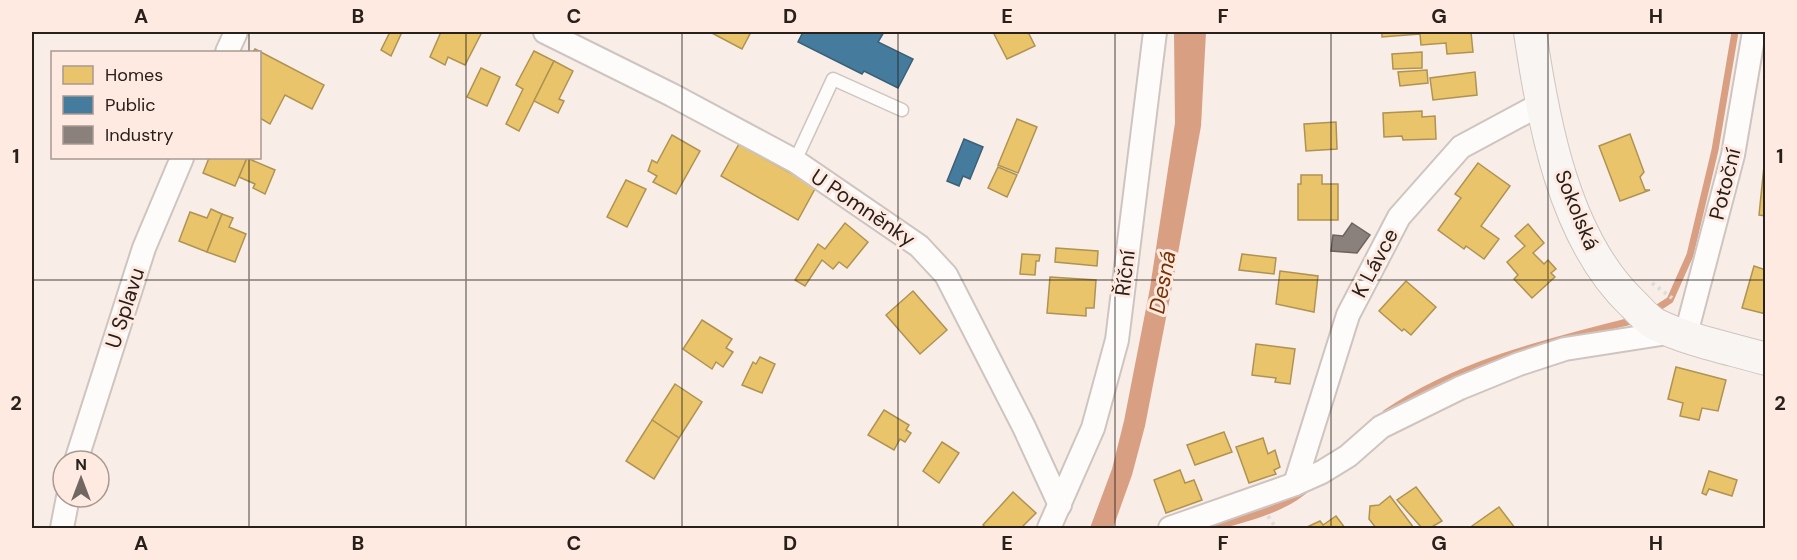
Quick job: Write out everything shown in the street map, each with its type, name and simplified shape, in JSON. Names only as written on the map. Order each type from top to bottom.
[{"type":"street","points":[[227,51],[236,32]]},
{"type":"street","name":"U Pomněnky","points":[[545,32],[672,95],[795,161],[919,246],[946,275],[1024,427],[1060,505]]},
{"type":"street","name":"Říční","points":[[1049,528],[1093,428],[1117,340],[1155,32]]},
{"type":"street","name":"Sokolská","points":[[1530,32],[1541,104],[1560,172],[1585,237],[1626,298],[1673,324],[1766,359]]},
{"type":"street","name":"Potoční","points":[[1673,324],[1733,155],[1754,32]]},
{"type":"street","name":"K Lávce","points":[[1306,479],[1348,315],[1399,217],[1461,147],[1541,104]]},
{"type":"street","name":"U Splavu","points":[[80,449],[144,248],[183,159]]},
{"type":"street","points":[[1170,528],[1306,479],[1348,456],[1381,427],[1496,373],[1565,349],[1673,324]]},
{"type":"street","points":[[62,528],[66,509]]},
{"type":"lane","points":[[795,161],[833,79],[902,110]]},
{"type":"path","points":[[1659,286],[1673,324]]},
{"type":"path","points":[[1272,522],[1276,528]]},
{"type":"water","name":"Desná","points":[[1174,32],[1206,32],[1201,126],[1145,426],[1132,475],[1113,528],[1090,528],[1112,469],[1124,421],[1150,288],[1175,123]]},
{"type":"building: Homes","points":[[390,32],[402,32],[391,56],[381,50]]},
{"type":"building: Homes","points":[[441,32],[482,32],[465,65],[448,57],[445,65],[430,57]]},
{"type":"building: Homes","points":[[710,32],[751,32],[742,49]]},
{"type":"building: Homes","points":[[993,32],[1028,32],[1035,46],[1007,59]]},
{"type":"building: Homes","points":[[1382,32],[1471,32],[1473,52],[1447,54],[1446,43],[1421,45],[1420,34],[1382,37]]},
{"type":"building: Homes","points":[[534,51],[554,61],[519,131],[506,124],[523,89],[516,85]]},
{"type":"building: Homes","points":[[261,52],[324,85],[312,109],[285,95],[270,124],[261,119]]},
{"type":"building: Homes","points":[[1422,52],[1422,68],[1393,69],[1392,54]]},
{"type":"building: Homes","points":[[554,61],[573,71],[559,99],[564,101],[558,113],[534,101]]},
{"type":"building: Homes","points":[[481,68],[500,77],[487,106],[467,97]]},
{"type":"building: Homes","points":[[1427,70],[1428,83],[1400,86],[1398,72]]},
{"type":"building: Homes","points":[[1475,72],[1477,95],[1433,100],[1430,78]]},
{"type":"building: Homes","points":[[1422,111],[1422,117],[1435,116],[1436,139],[1403,140],[1402,136],[1384,137],[1383,113]]},
{"type":"building: Homes","points":[[1017,119],[1037,127],[1018,173],[998,165]]},
{"type":"building: Homes","points":[[1336,122],[1337,149],[1306,151],[1304,124]]},
{"type":"building: Homes","points":[[1630,134],[1644,172],[1640,177],[1645,190],[1650,190],[1620,201],[1599,146]]},
{"type":"building: Homes","points":[[672,135],[700,151],[676,194],[653,182],[657,176],[648,171],[652,160],[657,163]]},
{"type":"building: Homes","points":[[739,144],[816,187],[798,220],[721,176]]},
{"type":"building: Homes","points":[[209,159],[247,159],[235,186],[203,173]]},
{"type":"building: Homes","points":[[247,159],[275,170],[265,194],[253,188],[255,184],[239,177]]},
{"type":"building: Homes","points":[[1478,163],[1510,186],[1481,226],[1499,239],[1484,259],[1466,246],[1464,249],[1438,230],[1461,198],[1455,194]]},
{"type":"building: Homes","points":[[1764,166],[1766,166],[1766,216],[1759,215]]},
{"type":"building: Homes","points":[[998,167],[1017,175],[1007,197],[988,188]]},
{"type":"building: Homes","points":[[1301,175],[1322,175],[1322,184],[1338,184],[1338,220],[1298,220],[1298,184],[1301,184]]},
{"type":"building: Homes","points":[[626,180],[646,189],[627,227],[607,217]]},
{"type":"building: Homes","points":[[211,209],[222,214],[207,252],[179,241],[190,212],[207,218]]},
{"type":"building: Homes","points":[[222,214],[233,218],[229,227],[246,234],[235,262],[207,252]]},
{"type":"building: Homes","points":[[845,223],[868,242],[847,268],[839,262],[833,269],[822,260],[805,286],[795,280],[818,244],[825,249]]},
{"type":"building: Homes","points":[[1528,224],[1544,243],[1533,253],[1544,264],[1548,260],[1556,269],[1551,273],[1555,277],[1532,298],[1514,279],[1518,275],[1507,262],[1525,246],[1515,236]]},
{"type":"building: Homes","points":[[1056,248],[1098,251],[1097,266],[1055,262]]},
{"type":"building: Homes","points":[[1022,254],[1040,255],[1039,261],[1036,261],[1035,275],[1020,274]]},
{"type":"building: Homes","points":[[1242,254],[1276,258],[1274,274],[1239,270]]},
{"type":"building: Homes","points":[[1754,266],[1766,270],[1766,314],[1742,308]]},
{"type":"building: Homes","points":[[1280,271],[1318,276],[1314,312],[1276,304]]},
{"type":"building: Homes","points":[[1050,277],[1096,280],[1094,308],[1086,308],[1086,316],[1047,313]]},
{"type":"building: Homes","points":[[1406,281],[1436,307],[1411,335],[1404,329],[1402,331],[1379,311]]},
{"type":"building: Homes","points":[[913,291],[947,330],[920,354],[886,315]]},
{"type":"building: Homes","points":[[702,320],[732,339],[726,348],[733,352],[723,367],[716,362],[712,369],[683,349]]},
{"type":"building: Homes","points":[[1256,344],[1295,349],[1290,384],[1275,382],[1276,378],[1252,375]]},
{"type":"building: Homes","points":[[760,357],[775,364],[762,393],[742,385],[753,362],[756,364]]},
{"type":"building: Homes","points":[[1676,367],[1726,380],[1718,411],[1702,408],[1699,420],[1680,416],[1683,403],[1668,399]]},
{"type":"building: Homes","points":[[675,384],[702,402],[679,438],[652,420]]},
{"type":"building: Homes","points":[[884,410],[909,425],[906,430],[911,433],[905,442],[900,439],[894,450],[868,435]]},
{"type":"building: Homes","points":[[652,420],[679,438],[654,479],[626,461]]},
{"type":"building: Homes","points":[[1224,432],[1232,452],[1195,465],[1187,445]]},
{"type":"building: Homes","points":[[1263,438],[1268,454],[1275,450],[1280,467],[1274,470],[1276,474],[1249,483],[1236,447]]},
{"type":"building: Homes","points":[[942,442],[959,453],[939,483],[923,471]]},
{"type":"building: Homes","points":[[1180,470],[1185,483],[1194,480],[1202,500],[1166,513],[1154,480]]},
{"type":"building: Homes","points":[[1709,471],[1737,480],[1732,496],[1709,489],[1706,495],[1702,493]]},
{"type":"building: Homes","points":[[1416,487],[1442,521],[1430,528],[1422,528],[1397,500]]},
{"type":"building: Homes","points":[[1013,492],[1036,513],[1021,528],[987,528],[983,525]]},
{"type":"building: Homes","points":[[1390,496],[1414,528],[1376,528],[1369,519],[1370,506],[1379,505]]},
{"type":"building: Homes","points":[[1499,507],[1515,528],[1474,528],[1472,526]]},
{"type":"building: Homes","points":[[1336,516],[1345,528],[1305,528],[1320,521],[1323,525]]},
{"type":"building: Public","points":[[803,32],[884,32],[878,42],[913,59],[898,88],[864,71],[862,74],[798,42]]},
{"type":"building: Public","points":[[964,139],[983,147],[970,179],[963,176],[959,186],[947,181]]},
{"type":"building: Industry","points":[[1352,223],[1370,235],[1357,253],[1331,251],[1333,235],[1343,236]]},
{"type":"waterway","points":[[1653,311],[1670,300],[1690,255],[1715,150],[1735,32]]},
{"type":"waterway","points":[[1386,413],[1444,380],[1475,367],[1538,346],[1635,320]]},
{"type":"waterway","points":[[1211,528],[1276,507],[1289,501],[1309,486]]}]
